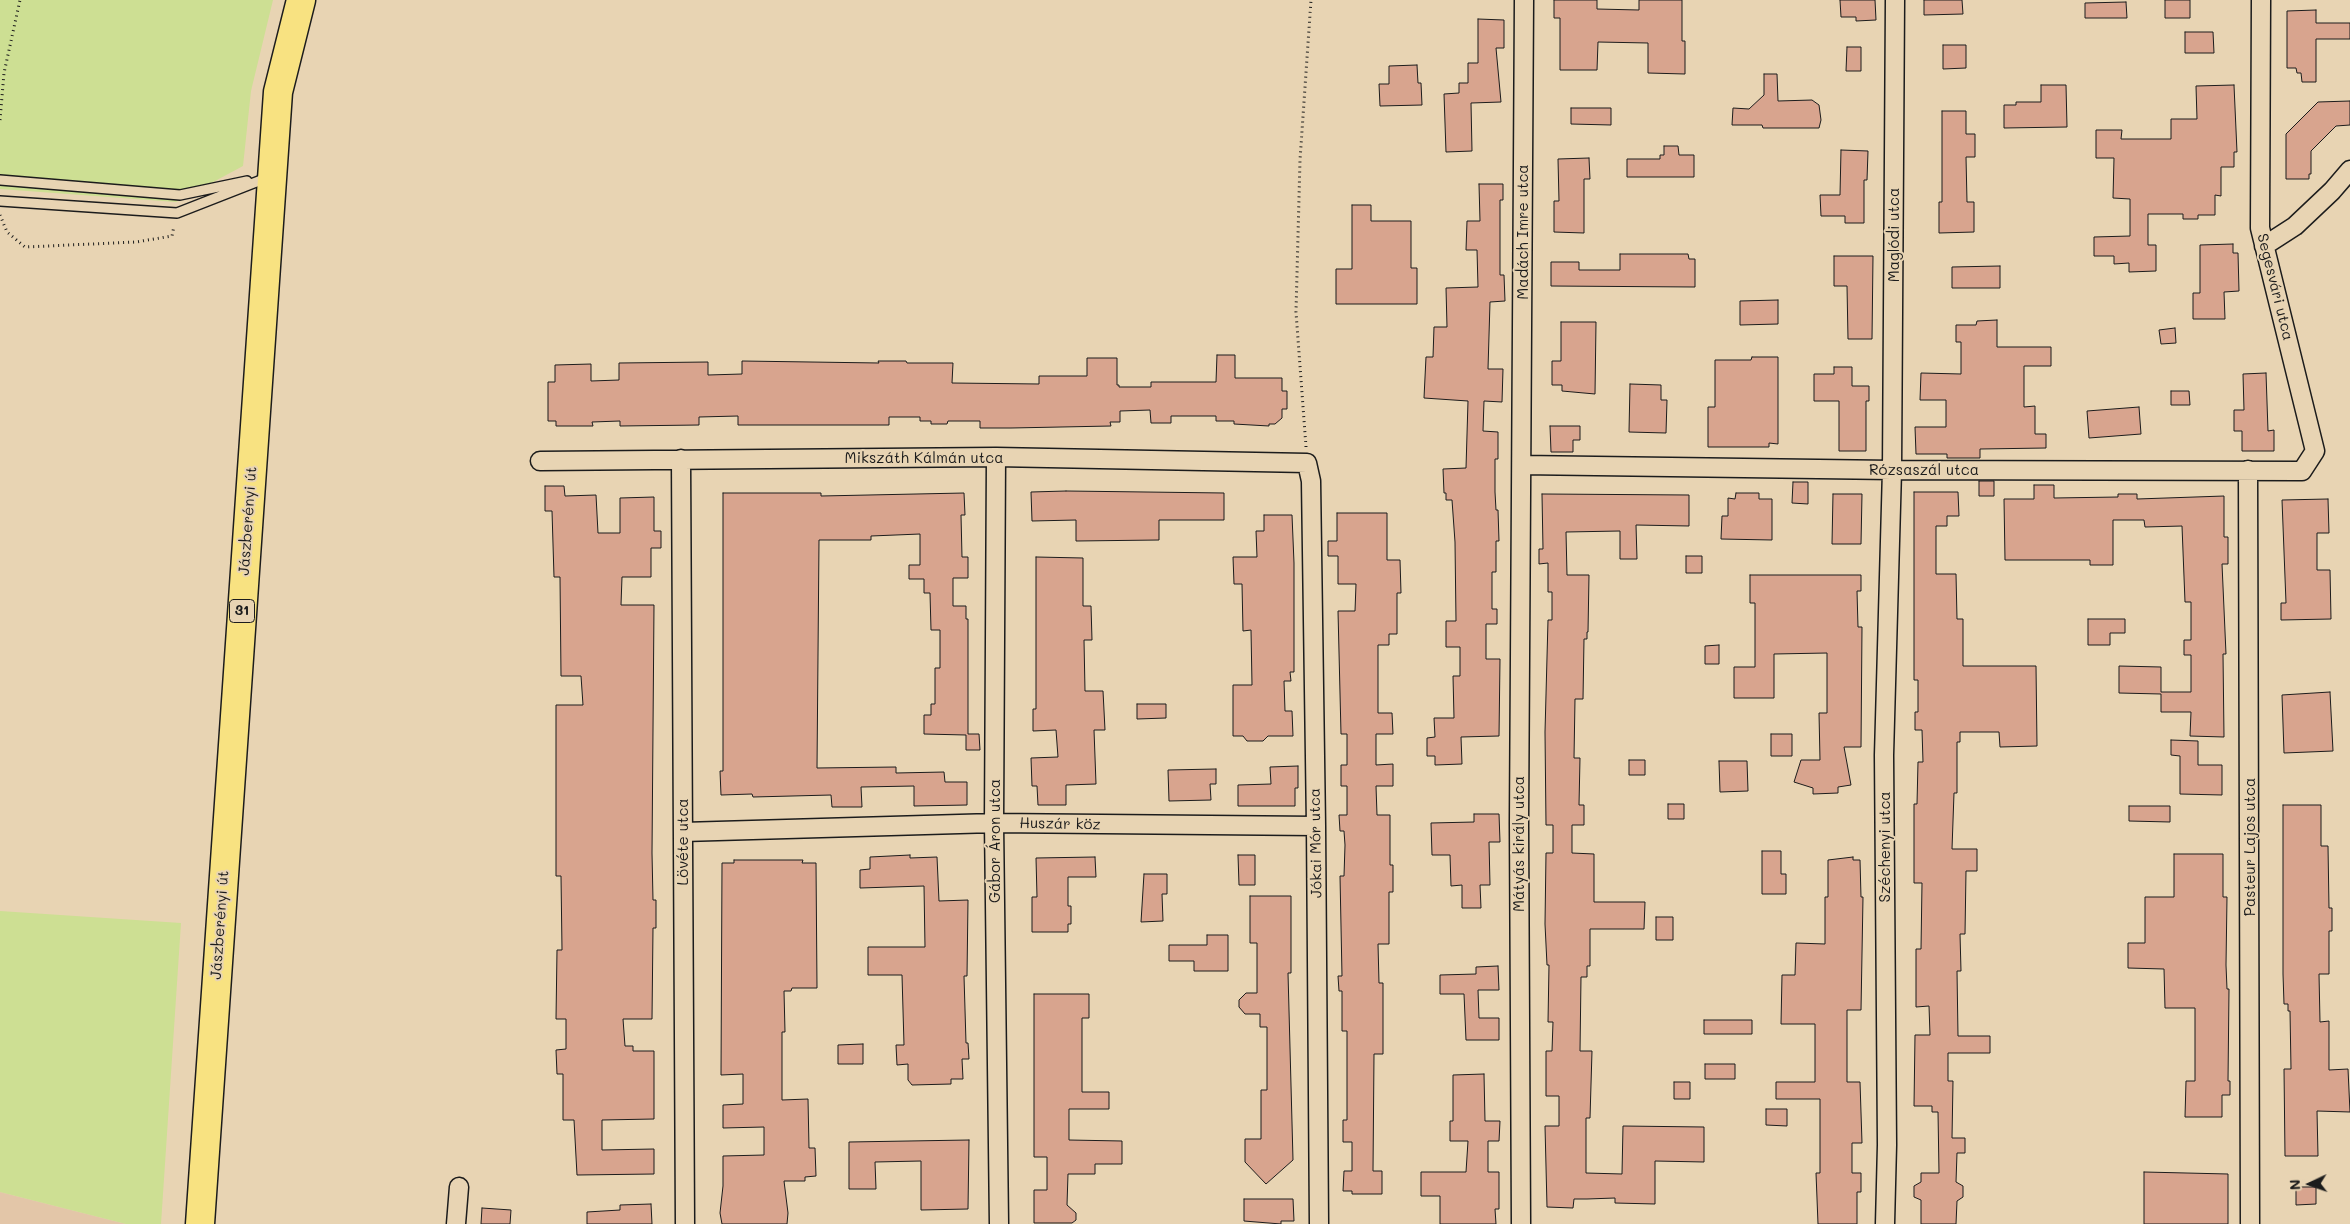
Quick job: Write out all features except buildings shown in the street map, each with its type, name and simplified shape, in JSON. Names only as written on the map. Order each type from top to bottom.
[{"type":"main road","name":"Jászberényi út","points":[[200,1224],[278,92],[301,0]]},
{"type":"street","name":"Madách Imre utca","points":[[1522,465],[1524,0]]},
{"type":"street","name":"Maglódi utca","points":[[1892,470],[1895,0]]},
{"type":"street","name":"Segesvári utca","points":[[2261,0],[2260,228],[2315,451]]},
{"type":"street","points":[[2264,246],[2295,226],[2332,191],[2350,170]]},
{"type":"street","name":"Rózsaszál utca","points":[[1522,465],[1892,470],[2302,471],[2315,451]]},
{"type":"street","name":"Mikszáth Kálmán utca","points":[[540,460],[996,458],[1307,463]]},
{"type":"street","name":"Gábor Áron utca","points":[[996,458],[994,823],[999,1224]]},
{"type":"street","name":"Lövéte utca","points":[[681,459],[685,1224]]},
{"type":"street","name":"Jókai Mór utca","points":[[1307,463],[1311,481],[1319,1224]]},
{"type":"street","name":"Mátyás király utca","points":[[1520,1224],[1519,823],[1522,465]]},
{"type":"street","name":"Széchenyi utca","points":[[1885,1224],[1887,1135],[1884,755],[1892,470]]},
{"type":"street","name":"Pasteur Lajos utca","points":[[2248,470],[2250,1224]]},
{"type":"street","name":"Huszár köz","points":[[684,832],[994,823],[1316,826]]},
{"type":"street","points":[[456,1224],[458,1187]]},
{"type":"lane","points":[[0,180],[180,194],[272,176]]},
{"type":"lane","points":[[0,202],[177,213],[272,176]]},
{"type":"path","points":[[0,120],[4,73],[20,0]]},
{"type":"path","points":[[1307,463],[1296,312],[1300,160],[1311,0]]},
{"type":"path","points":[[0,215],[7,232],[26,247],[136,242],[172,236],[177,213]]},
{"type":"shaded area","points":[[0,1192],[126,1224],[0,1224]]},
{"type":"green space","points":[[0,0],[273,0],[251,91],[243,166],[176,202],[0,189]]},
{"type":"green space","points":[[0,911],[181,923],[161,1224],[126,1224],[0,1192]]}]
